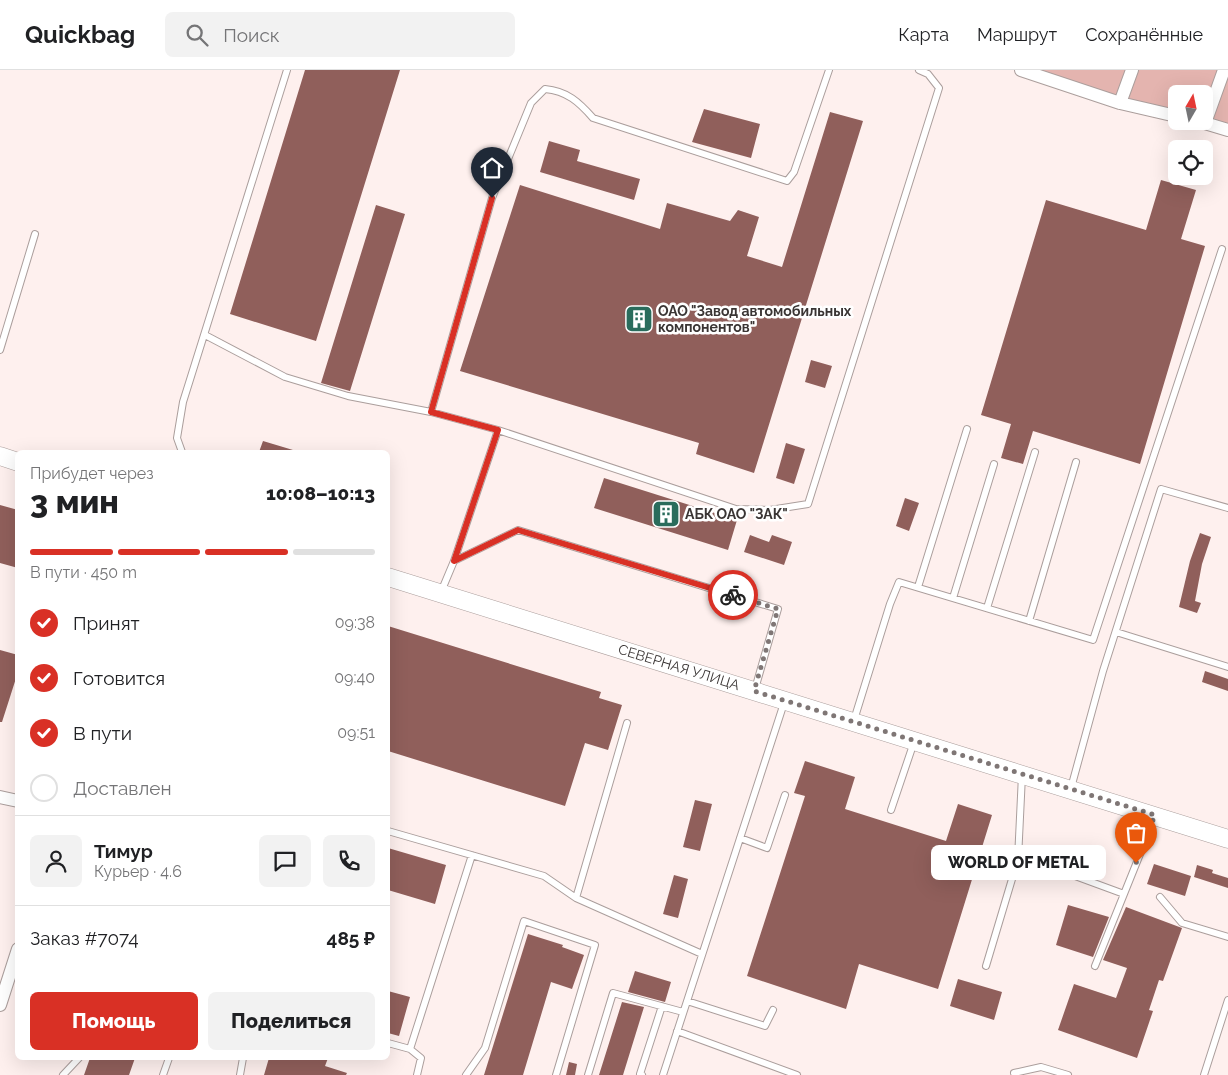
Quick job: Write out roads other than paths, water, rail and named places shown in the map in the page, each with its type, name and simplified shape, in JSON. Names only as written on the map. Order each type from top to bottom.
[{"type":"main road","points":[[0,456],[15,461]]},
{"type":"main road","name":"СЕВЕРНАЯ УЛИЦА","points":[[390,578],[1228,839]]},
{"type":"street","points":[[1021,70],[1034,72],[1120,103],[1168,114]]},
{"type":"street","points":[[1120,103],[1132,70]]},
{"type":"street","points":[[1213,96],[1224,70]]},
{"type":"street","points":[[1213,125],[1228,130]]},
{"type":"street","points":[[1,800],[15,801]]},
{"type":"street","points":[[0,1005],[4,980],[15,956]]},
{"type":"lane","points":[[181,450],[177,438],[183,402],[287,70]]},
{"type":"lane","points":[[431,412],[492,198],[531,102],[545,89],[560,90],[579,103],[593,118],[787,181],[794,172],[829,70]]},
{"type":"lane","points":[[205,335],[284,377],[348,396],[431,412],[498,430],[736,509],[770,510],[808,504],[940,88],[928,74],[919,70]]},
{"type":"lane","points":[[0,350],[35,234]]},
{"type":"lane","points":[[854,722],[890,604],[899,582],[1093,640],[1222,249]]},
{"type":"lane","points":[[918,588],[967,429]]},
{"type":"lane","points":[[441,593],[454,561],[498,430]]},
{"type":"lane","points":[[987,608],[1035,452]]},
{"type":"lane","points":[[1029,621],[1076,462]]},
{"type":"lane","points":[[953,598],[994,464]]},
{"type":"lane","points":[[1071,789],[1116,632],[1161,489],[1228,508]]},
{"type":"lane","points":[[454,561],[518,530],[778,609],[754,691]]},
{"type":"lane","points":[[1116,632],[1228,667]]},
{"type":"lane","points":[[662,1075],[785,700]]},
{"type":"lane","points":[[576,898],[627,723]]},
{"type":"lane","points":[[891,810],[914,740]]},
{"type":"lane","points":[[986,966],[1018,858],[1022,774]]},
{"type":"lane","points":[[740,838],[768,848],[785,795]]},
{"type":"lane","points":[[1095,966],[1155,815]]},
{"type":"lane","points":[[390,831],[544,876],[576,898],[702,954]]},
{"type":"lane","points":[[410,1049],[472,855]]},
{"type":"lane","points":[[1075,876],[1124,894]]},
{"type":"lane","points":[[1160,897],[1182,923],[1228,938]]},
{"type":"lane","points":[[466,1075],[485,1048],[524,921],[595,945],[556,1075]]},
{"type":"lane","points":[[588,1075],[613,993],[683,1012]]},
{"type":"lane","points":[[1204,1075],[1228,1000]]},
{"type":"lane","points":[[687,1002],[765,1026],[773,1010]]},
{"type":"lane","points":[[642,1075],[640,1074],[662,1006]]},
{"type":"lane","points":[[677,1031],[797,1075]]},
{"type":"lane","points":[[390,1044],[410,1049],[420,1058],[417,1075]]},
{"type":"lane","points":[[63,1075],[77,1060]]},
{"type":"lane","points":[[163,1075],[168,1060]]},
{"type":"lane","points":[[240,1075],[243,1060]]},
{"type":"lane","points":[[1014,1073],[1041,1067],[1068,1075]]},
{"type":"place","name":"ОАО \"Завод автомобильных компонентов\"","points":[[639,319]]},
{"type":"place","name":"АБК ОАО \"ЗАК\"","points":[[666,514]]},
{"type":"place","name":"WORLD OF METAL","points":[[1136,863]]}]
